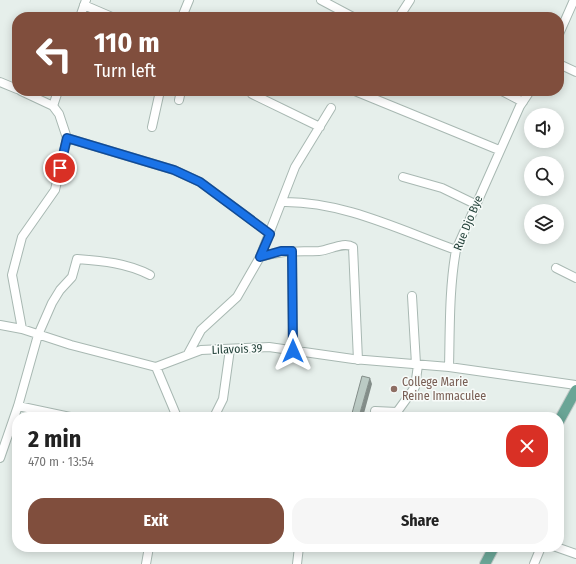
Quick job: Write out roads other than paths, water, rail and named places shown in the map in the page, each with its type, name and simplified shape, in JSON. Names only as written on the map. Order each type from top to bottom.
[{"type":"main road","points":[[564,412],[576,390]]},
{"type":"main road","points":[[485,564],[491,552]]},
{"type":"street","points":[[184,12],[189,0]]},
{"type":"street","points":[[402,12],[410,0]]},
{"type":"street","points":[[564,23],[574,0]]},
{"type":"street","points":[[324,1],[344,12]]},
{"type":"street","points":[[85,3],[102,12]]},
{"type":"street","points":[[564,66],[576,72]]},
{"type":"street","points":[[0,82],[12,87]]},
{"type":"street","points":[[22,329],[12,275],[22,237],[55,190],[67,138],[59,114],[53,106],[32,96]]},
{"type":"street","points":[[53,106],[56,96]]},
{"type":"street","points":[[152,127],[159,96]]},
{"type":"street","points":[[179,100],[180,96]]},
{"type":"street","points":[[256,96],[320,127]]},
{"type":"street","points":[[368,96],[499,150]]},
{"type":"street","points":[[511,96],[522,102]]},
{"type":"street","name":"Rue Djo Bye","points":[[449,367],[450,305],[456,250],[499,150],[526,96]]},
{"type":"street","points":[[188,354],[201,330],[237,297],[260,257],[296,167],[331,108]]},
{"type":"street","points":[[67,138],[174,170],[193,179],[270,234]]},
{"type":"street","points":[[403,177],[442,188],[475,204]]},
{"type":"street","points":[[283,202],[309,202],[343,210],[456,250]]},
{"type":"street","points":[[260,257],[281,251],[318,251],[344,245],[353,247],[358,360]]},
{"type":"street","points":[[292,251],[293,351]]},
{"type":"street","points":[[16,412],[38,335],[52,303],[60,290],[72,277],[77,259],[113,263],[136,268],[150,275]]},
{"type":"street","points":[[556,268],[576,278]]},
{"type":"street","points":[[375,410],[398,412],[415,387],[417,364],[412,296]]},
{"type":"street","points":[[0,325],[22,329],[38,335],[156,367],[175,412]]},
{"type":"street","name":"Lilavois 39","points":[[156,367],[201,350],[269,347],[358,360],[449,367],[576,385]]},
{"type":"street","points":[[216,412],[223,399],[230,349]]},
{"type":"street","points":[[18,406],[46,412]]},
{"type":"street","points":[[0,458],[12,423]]},
{"type":"street","points":[[564,550],[576,554]]},
{"type":"street","points":[[146,564],[148,552]]},
{"type":"street","points":[[297,564],[299,552]]},
{"type":"street","points":[[534,564],[539,552]]},
{"type":"place","name":"College Marie Reine Immaculee","points":[[394,389]]}]
